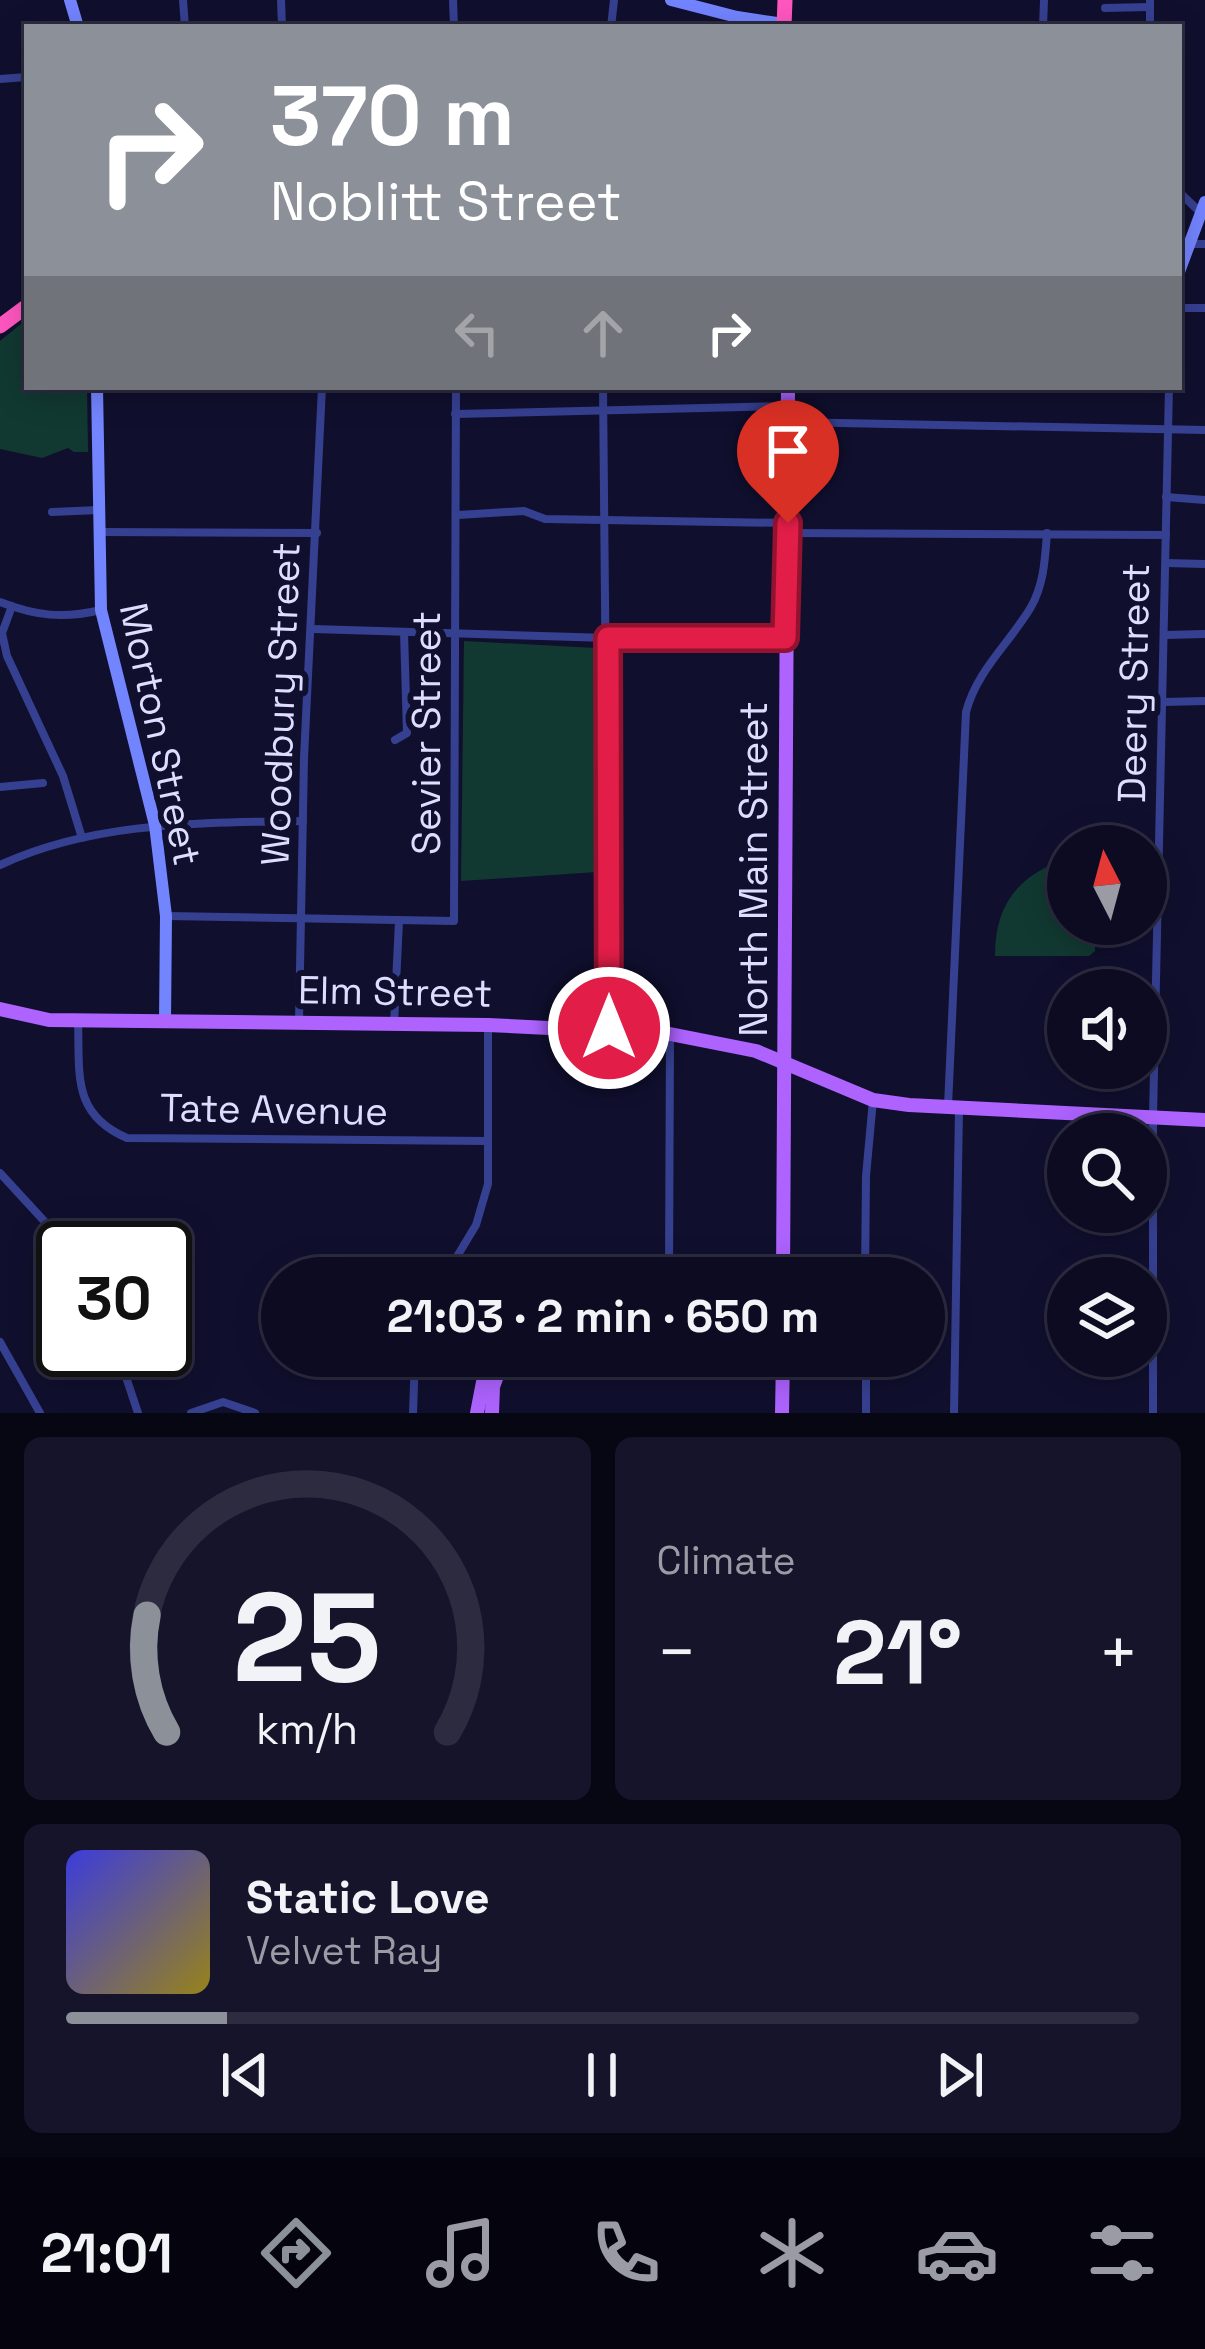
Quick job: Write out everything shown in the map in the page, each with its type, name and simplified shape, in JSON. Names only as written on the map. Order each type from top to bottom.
[{"type":"main road","name":"North Main Street","points":[[783,1257],[788,390]]},
{"type":"main road","name":"Elm Street","points":[[0,1009],[19,1016],[78,1021],[609,1028],[756,1051],[873,1100],[1074,1113]]},
{"type":"main road","name":"Elm Street","points":[[1167,1118],[1205,1120]]},
{"type":"main road","points":[[477,1413],[484,1377]]},
{"type":"main road","points":[[492,1413],[497,1377]]},
{"type":"main road","points":[[782,1413],[783,1377]]},
{"type":"street","points":[[671,0],[773,24]]},
{"type":"street","points":[[1105,8],[1150,4]]},
{"type":"street","points":[[1198,244],[1203,207]]},
{"type":"street","name":"Morton Street","points":[[97,390],[101,610],[155,825],[166,916],[164,1022]]},
{"type":"street","name":"Woodbury Street","points":[[299,1023],[322,390]]},
{"type":"street","name":"Sevier Street","points":[[399,921],[454,921],[455,390]]},
{"type":"street","points":[[604,390],[609,1028]]},
{"type":"street","name":"Deery Street","points":[[1154,1113],[1169,390]]},
{"type":"street","points":[[455,414],[604,409],[1205,430]]},
{"type":"street","points":[[1166,497],[1205,500]]},
{"type":"street","points":[[52,512],[98,510]]},
{"type":"street","points":[[458,515],[524,512],[545,519],[1166,536]]},
{"type":"street","points":[[100,532],[317,533]]},
{"type":"street","points":[[954,1413],[953,1107],[966,712],[972,690],[1032,605],[1044,576],[1047,533]]},
{"type":"street","points":[[1166,563],[1205,564]]},
{"type":"street","points":[[0,602],[68,618],[101,610]]},
{"type":"street","points":[[12,606],[2,633],[8,656],[69,790],[82,838]]},
{"type":"street","points":[[312,629],[785,638]]},
{"type":"street","points":[[395,740],[407,733],[404,632]]},
{"type":"street","points":[[1165,635],[1205,634]]},
{"type":"street","points":[[1163,702],[1205,701]]},
{"type":"street","points":[[0,787],[43,783]]},
{"type":"street","points":[[0,865],[40,847],[155,825],[303,821]]},
{"type":"street","points":[[166,916],[399,921],[394,1025]]},
{"type":"street","name":"Tate Avenue","points":[[78,1021],[83,1096],[91,1114],[128,1138],[487,1141]]},
{"type":"street","points":[[457,1257],[476,1225],[488,1184],[488,1025]]},
{"type":"street","points":[[670,1034],[670,1257]]},
{"type":"street","points":[[865,1257],[873,1100]]},
{"type":"street","points":[[0,1173],[44,1221]]},
{"type":"street","name":"Deery Street","points":[[1153,1413],[1154,1233]]},
{"type":"street","points":[[0,1342],[40,1413]]},
{"type":"street","points":[[126,1377],[138,1413]]},
{"type":"street","points":[[413,1413],[414,1377]]},
{"type":"street","points":[[866,1377],[866,1413]]},
{"type":"street","points":[[191,1413],[223,1402],[255,1413]]},
{"type":"green space","points":[[24,321],[24,390],[87,390],[88,452],[68,448],[42,458],[0,449],[0,341]]},
{"type":"green space","points":[[464,641],[596,648],[597,872],[461,881]]},
{"type":"green space","points":[[1047,867],[1047,945],[1095,945],[1089,956],[995,956],[1005,906]]},
{"type":"route","points":[[609,1028],[608,638],[785,638],[788,523]]}]
